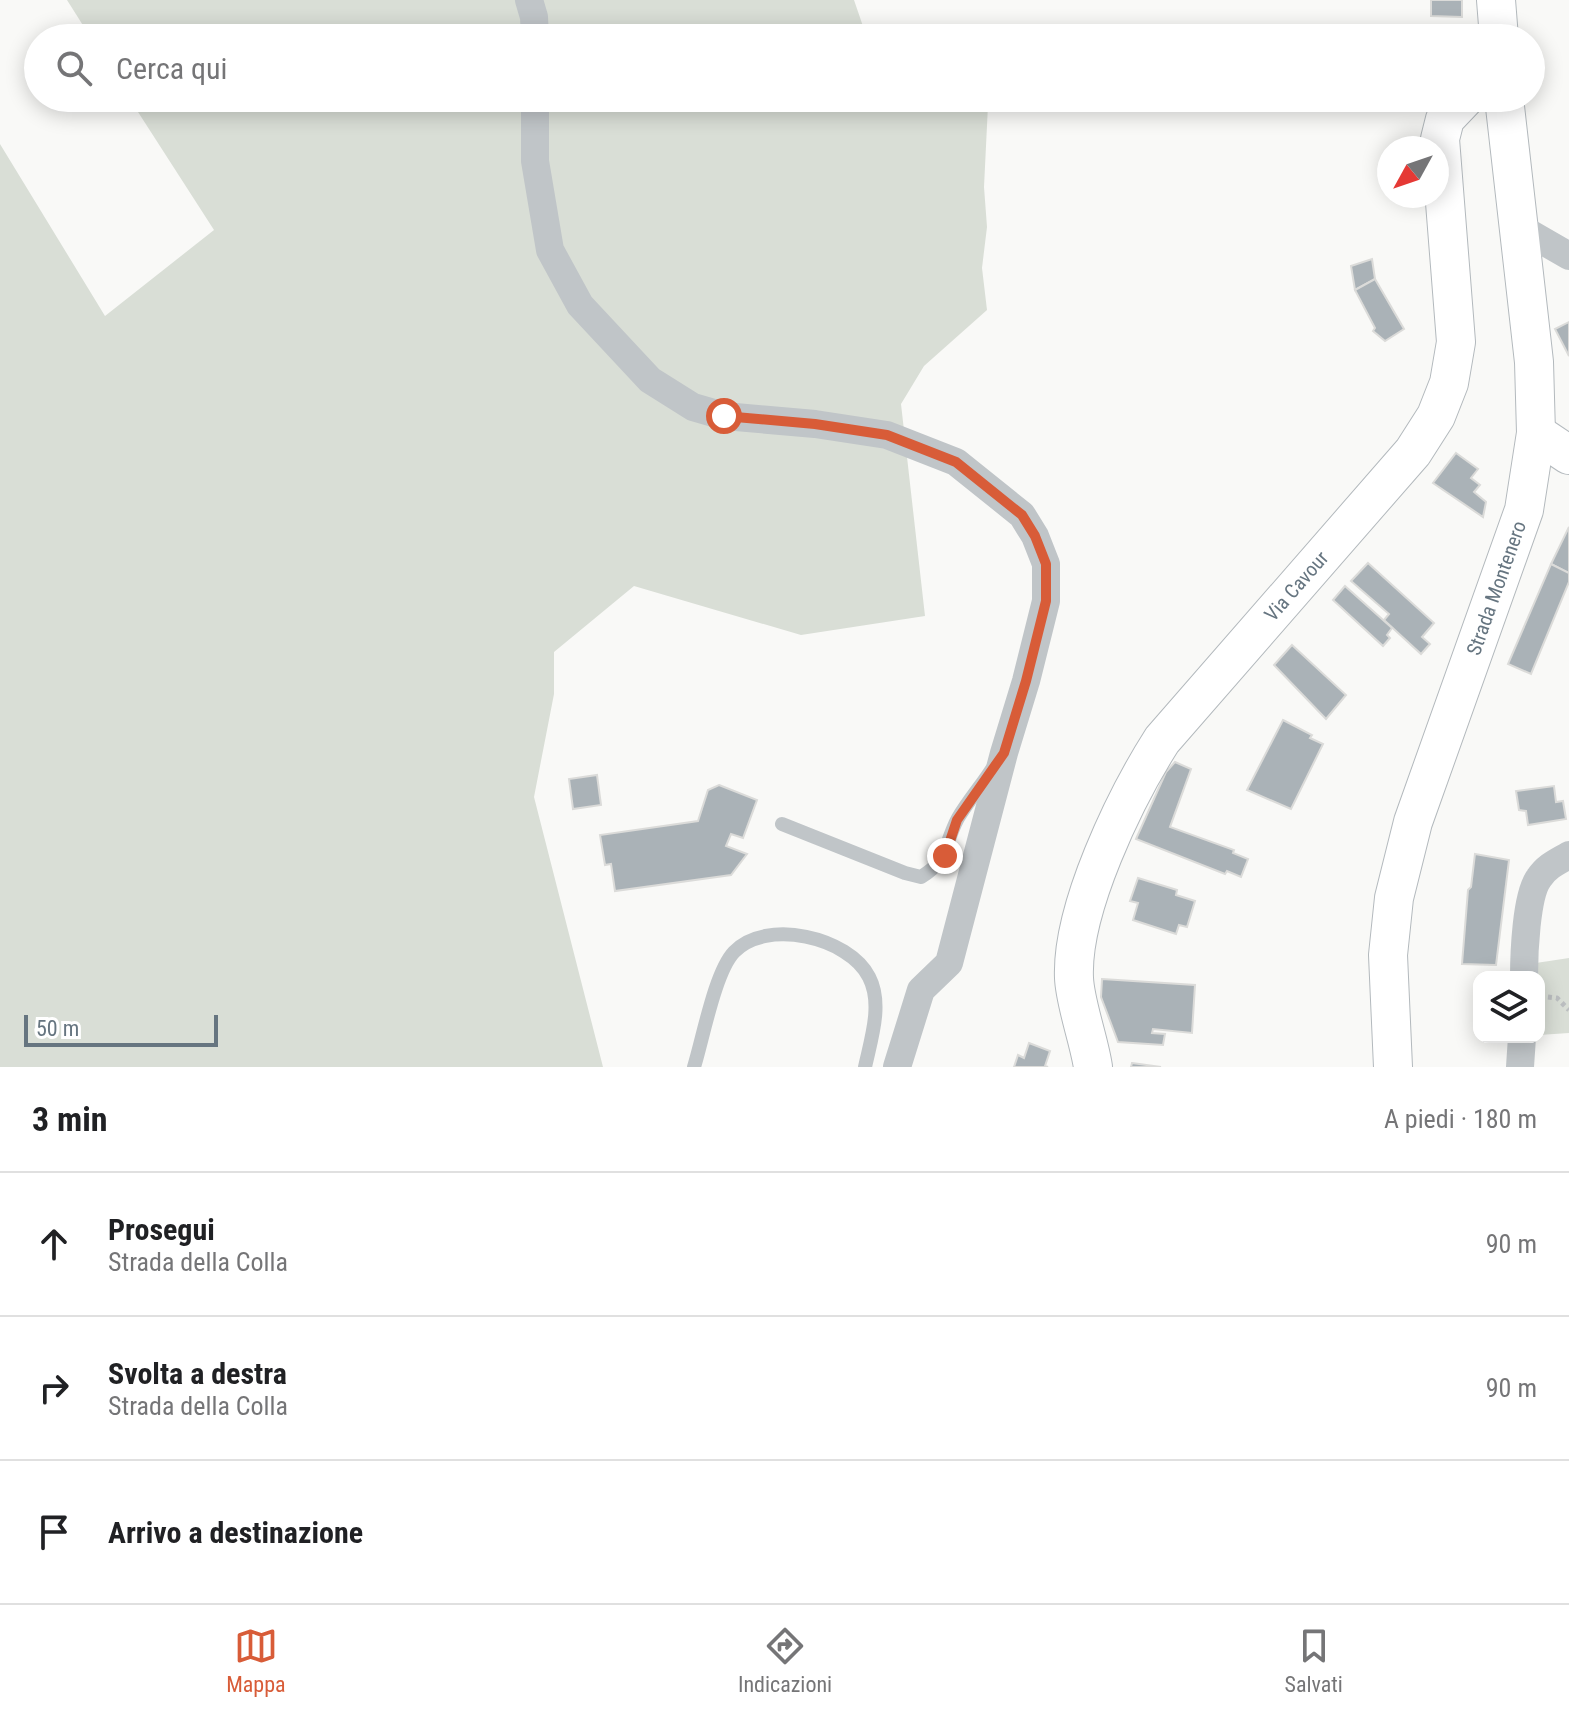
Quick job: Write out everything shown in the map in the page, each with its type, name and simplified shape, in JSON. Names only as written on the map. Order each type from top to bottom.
[{"type":"street","points":[[529,0],[534,24]]},
{"type":"street","points":[[535,112],[535,161],[550,250],[580,305],[650,380],[693,407],[724,416],[815,424],[887,435],[956,462],[1022,515],[1035,536],[1046,564],[1046,601],[949,963],[921,990],[897,1067]]},
{"type":"street","name":"Via Cavour","points":[[1093,1067],[1074,981],[1074,949],[1108,844],[1140,775],[1162,740],[1413,452],[1436,416],[1449,383],[1456,342],[1440,139],[1445,119],[1452,112]]},
{"type":"street","name":"Strada Montenero","points":[[1393,1067],[1388,955],[1394,898],[1413,822],[1524,510],[1536,433],[1534,362],[1506,112]]},
{"type":"street","points":[[1519,227],[1569,256]]},
{"type":"street","points":[[1536,433],[1569,455]]},
{"type":"street","points":[[1524,971],[1525,940],[1536,881],[1548,866],[1569,855]]},
{"type":"street","points":[[1520,1067],[1522,1043]]},
{"type":"lane","points":[[782,824],[921,877],[935,869],[945,856],[957,820],[1004,753]]},
{"type":"lane","points":[[694,1067],[724,964],[737,948],[761,936],[783,932],[830,943],[868,974],[875,992],[874,1025],[865,1067]]},
{"type":"path","points":[[1545,997],[1557,998],[1569,1010]]},
{"type":"shaded area","points":[[67,0],[854,0],[862,24],[82,24]]},
{"type":"shaded area","points":[[138,112],[988,112],[984,187],[987,227],[982,268],[987,310],[924,366],[901,404],[925,616],[801,635],[634,586],[554,652],[554,694],[534,797],[603,1067],[0,1067],[0,144],[105,316],[214,230]]},
{"type":"shaded area","points":[[1569,958],[1569,1033],[1545,1035],[1545,971],[1535,971],[1536,963]]},
{"type":"building","points":[[1431,0],[1462,0],[1462,17],[1431,16]]},
{"type":"building","points":[[1372,259],[1375,279],[1355,290],[1351,266]]},
{"type":"building","points":[[1375,279],[1404,329],[1385,341],[1373,331],[1375,328],[1355,290]]},
{"type":"building","points":[[1569,322],[1569,356],[1555,329]]},
{"type":"building","points":[[1456,453],[1478,469],[1471,478],[1480,485],[1474,492],[1486,502],[1483,517],[1433,483]]},
{"type":"building","points":[[1569,527],[1569,573],[1551,564]]},
{"type":"building","points":[[1368,563],[1434,623],[1422,637],[1430,644],[1421,654],[1384,620],[1389,614],[1351,581]]},
{"type":"building","points":[[1551,564],[1569,573],[1569,582],[1531,674],[1508,664]]},
{"type":"building","points":[[1345,586],[1392,628],[1387,635],[1390,638],[1383,646],[1333,600]]},
{"type":"building","points":[[1292,645],[1346,695],[1326,719],[1274,665]]},
{"type":"building","points":[[1283,720],[1323,744],[1291,809],[1247,790]]},
{"type":"building","points":[[1175,762],[1191,769],[1170,827],[1234,850],[1233,853],[1248,859],[1241,877],[1227,871],[1225,874],[1136,839],[1166,772]]},
{"type":"building","points":[[597,775],[601,805],[573,809],[569,779]]},
{"type":"building","points":[[719,785],[757,800],[743,838],[731,834],[726,846],[747,854],[731,875],[615,891],[611,864],[605,865],[600,835],[698,821],[708,790]]},
{"type":"building","points":[[1554,786],[1556,802],[1563,801],[1566,819],[1528,825],[1526,811],[1519,810],[1516,791]]},
{"type":"building","points":[[1475,854],[1509,860],[1496,965],[1462,964],[1468,890]]},
{"type":"building","points":[[1138,878],[1177,890],[1176,895],[1195,901],[1187,927],[1179,925],[1176,934],[1133,920],[1138,903],[1130,901]]},
{"type":"building","points":[[1102,979],[1195,985],[1192,1033],[1153,1029],[1152,1033],[1165,1034],[1163,1045],[1118,1042],[1101,997]]},
{"type":"building","points":[[1029,1043],[1050,1051],[1045,1066],[1048,1067],[1014,1067],[1018,1055],[1024,1058]]},
{"type":"building","points":[[1132,1063],[1161,1067],[1131,1067]]},
{"type":"route","points":[[724,416],[815,424],[887,435],[956,462],[1022,515],[1035,536],[1046,564],[1046,601],[1026,681],[1004,753],[957,820],[945,856]]}]
